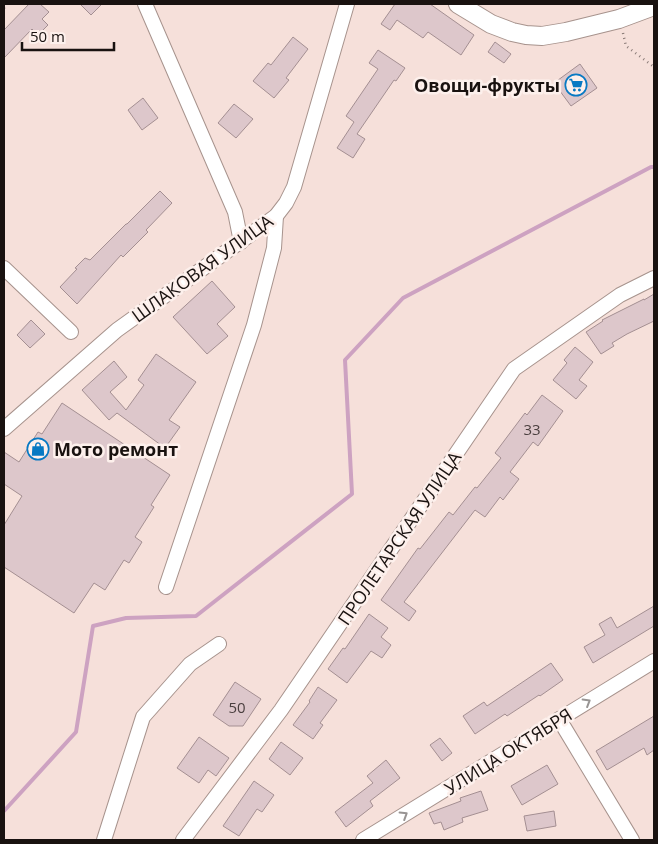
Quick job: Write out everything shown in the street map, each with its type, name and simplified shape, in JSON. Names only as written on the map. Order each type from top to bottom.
[{"type":"main road","points":[[458,4],[491,24],[512,32],[542,36],[619,19],[654,6]]},
{"type":"street","points":[[145,4],[235,212],[241,242]]},
{"type":"street","name":"ШЛАКОВАЯ УЛИЦА","points":[[4,429],[117,330],[276,216],[286,203],[294,187],[347,4]]},
{"type":"street","points":[[166,587],[254,325],[274,248],[276,216]]},
{"type":"street","points":[[4,268],[71,332]]},
{"type":"street","name":"ПРОЛЕТАРСКАЯ УЛИЦА","points":[[182,840],[281,710],[514,369],[620,295],[654,278]]},
{"type":"street","points":[[104,840],[143,717],[190,664],[219,644]]},
{"type":"street","name":"УЛИЦА ОКТЯБРЯ","points":[[362,840],[654,661]]},
{"type":"street","points":[[559,719],[632,840]]},
{"type":"path","points":[[4,8],[7,4]]},
{"type":"path","points":[[619,19],[626,46],[654,67]]},
{"type":"building","points":[[29,4],[40,4],[49,12],[42,19],[48,25],[38,35],[32,29],[4,58],[4,30]]},
{"type":"building","points":[[80,4],[102,4],[91,15]]},
{"type":"building","points":[[395,4],[430,4],[474,35],[461,55],[428,32],[423,38],[397,20],[390,30],[381,24]]},
{"type":"building","points":[[293,37],[308,49],[286,78],[289,80],[274,98],[253,81],[268,63],[271,65]]},
{"type":"building","points":[[495,42],[511,54],[504,63],[488,52]]},
{"type":"building","points":[[378,50],[405,68],[396,81],[394,80],[357,134],[365,139],[353,158],[337,148],[354,122],[346,116],[378,69],[369,63]]},
{"type":"building","name":"Овощи-фрукты","points":[[580,64],[597,88],[571,106],[554,83]]},
{"type":"building","points":[[143,98],[158,118],[142,130],[128,110]]},
{"type":"building","points":[[234,104],[253,119],[236,138],[218,123]]},
{"type":"building","points":[[160,191],[172,203],[146,230],[148,232],[123,257],[121,255],[77,304],[60,287],[85,258],[90,260]]},
{"type":"building","points":[[212,281],[235,307],[217,324],[228,336],[207,354],[173,317]]},
{"type":"building","points":[[654,294],[654,321],[612,343],[614,346],[601,354],[586,332],[602,320]]},
{"type":"building","points":[[31,320],[45,334],[30,348],[17,335]]},
{"type":"building","points":[[575,347],[593,362],[579,380],[587,386],[576,399],[553,380],[567,363],[564,360]]},
{"type":"building","points":[[156,354],[196,382],[169,420],[180,427],[165,448],[117,413],[109,420],[82,390],[114,361],[127,377],[110,392],[126,410],[144,385],[138,380]]},
{"type":"building","points":[[542,395],[563,411],[538,446],[533,442],[510,472],[519,479],[503,500],[500,497],[485,517],[475,510],[404,602],[416,611],[409,621],[381,600],[418,548],[420,549],[449,512],[453,515],[501,458],[495,453],[525,413],[527,415]]},
{"type":"building","points":[[62,403],[170,475],[151,505],[154,507],[135,537],[142,542],[129,563],[124,560],[105,590],[94,583],[74,613],[4,567],[4,525],[22,496],[4,484],[4,452],[19,462],[38,432],[42,434]]},
{"type":"building","points":[[654,606],[654,626],[593,663],[584,647],[605,635],[599,624],[611,617],[617,628]]},
{"type":"building","points":[[369,614],[388,628],[381,637],[391,645],[382,658],[371,651],[347,683],[328,669],[343,648],[345,649]]},
{"type":"building","points":[[551,663],[563,680],[540,696],[507,716],[505,714],[475,734],[463,716],[484,702],[487,706]]},
{"type":"building","points":[[235,682],[261,699],[243,726],[229,726],[213,715]]},
{"type":"building","points":[[318,687],[337,700],[320,723],[323,725],[313,739],[293,725],[310,702]]},
{"type":"building","points":[[654,716],[654,750],[647,755],[644,748],[607,770],[596,751]]},
{"type":"building","points":[[199,737],[229,758],[216,776],[208,770],[199,783],[177,768]]},
{"type":"building","points":[[440,738],[452,753],[442,761],[430,745]]},
{"type":"building","points":[[281,742],[303,758],[290,775],[269,759]]},
{"type":"building","points":[[386,760],[400,778],[370,801],[373,806],[346,827],[335,812],[373,783],[367,776]]},
{"type":"building","points":[[547,765],[558,784],[522,805],[511,786]]},
{"type":"building","points":[[254,781],[274,795],[262,812],[257,809],[239,836],[223,826]]},
{"type":"building","points":[[481,791],[488,810],[462,818],[463,822],[444,830],[441,822],[434,824],[429,813],[461,801],[460,798]]},
{"type":"building","points":[[554,811],[556,826],[527,831],[524,816]]},
{"type":"waterway","points":[[4,811],[76,732],[93,626],[126,618],[196,616],[352,494],[345,360],[403,298],[654,167]]},
{"type":"place","name":"Овощи-фрукты","points":[[576,85]]},
{"type":"place","name":"Мото ремонт","points":[[38,449]]}]
